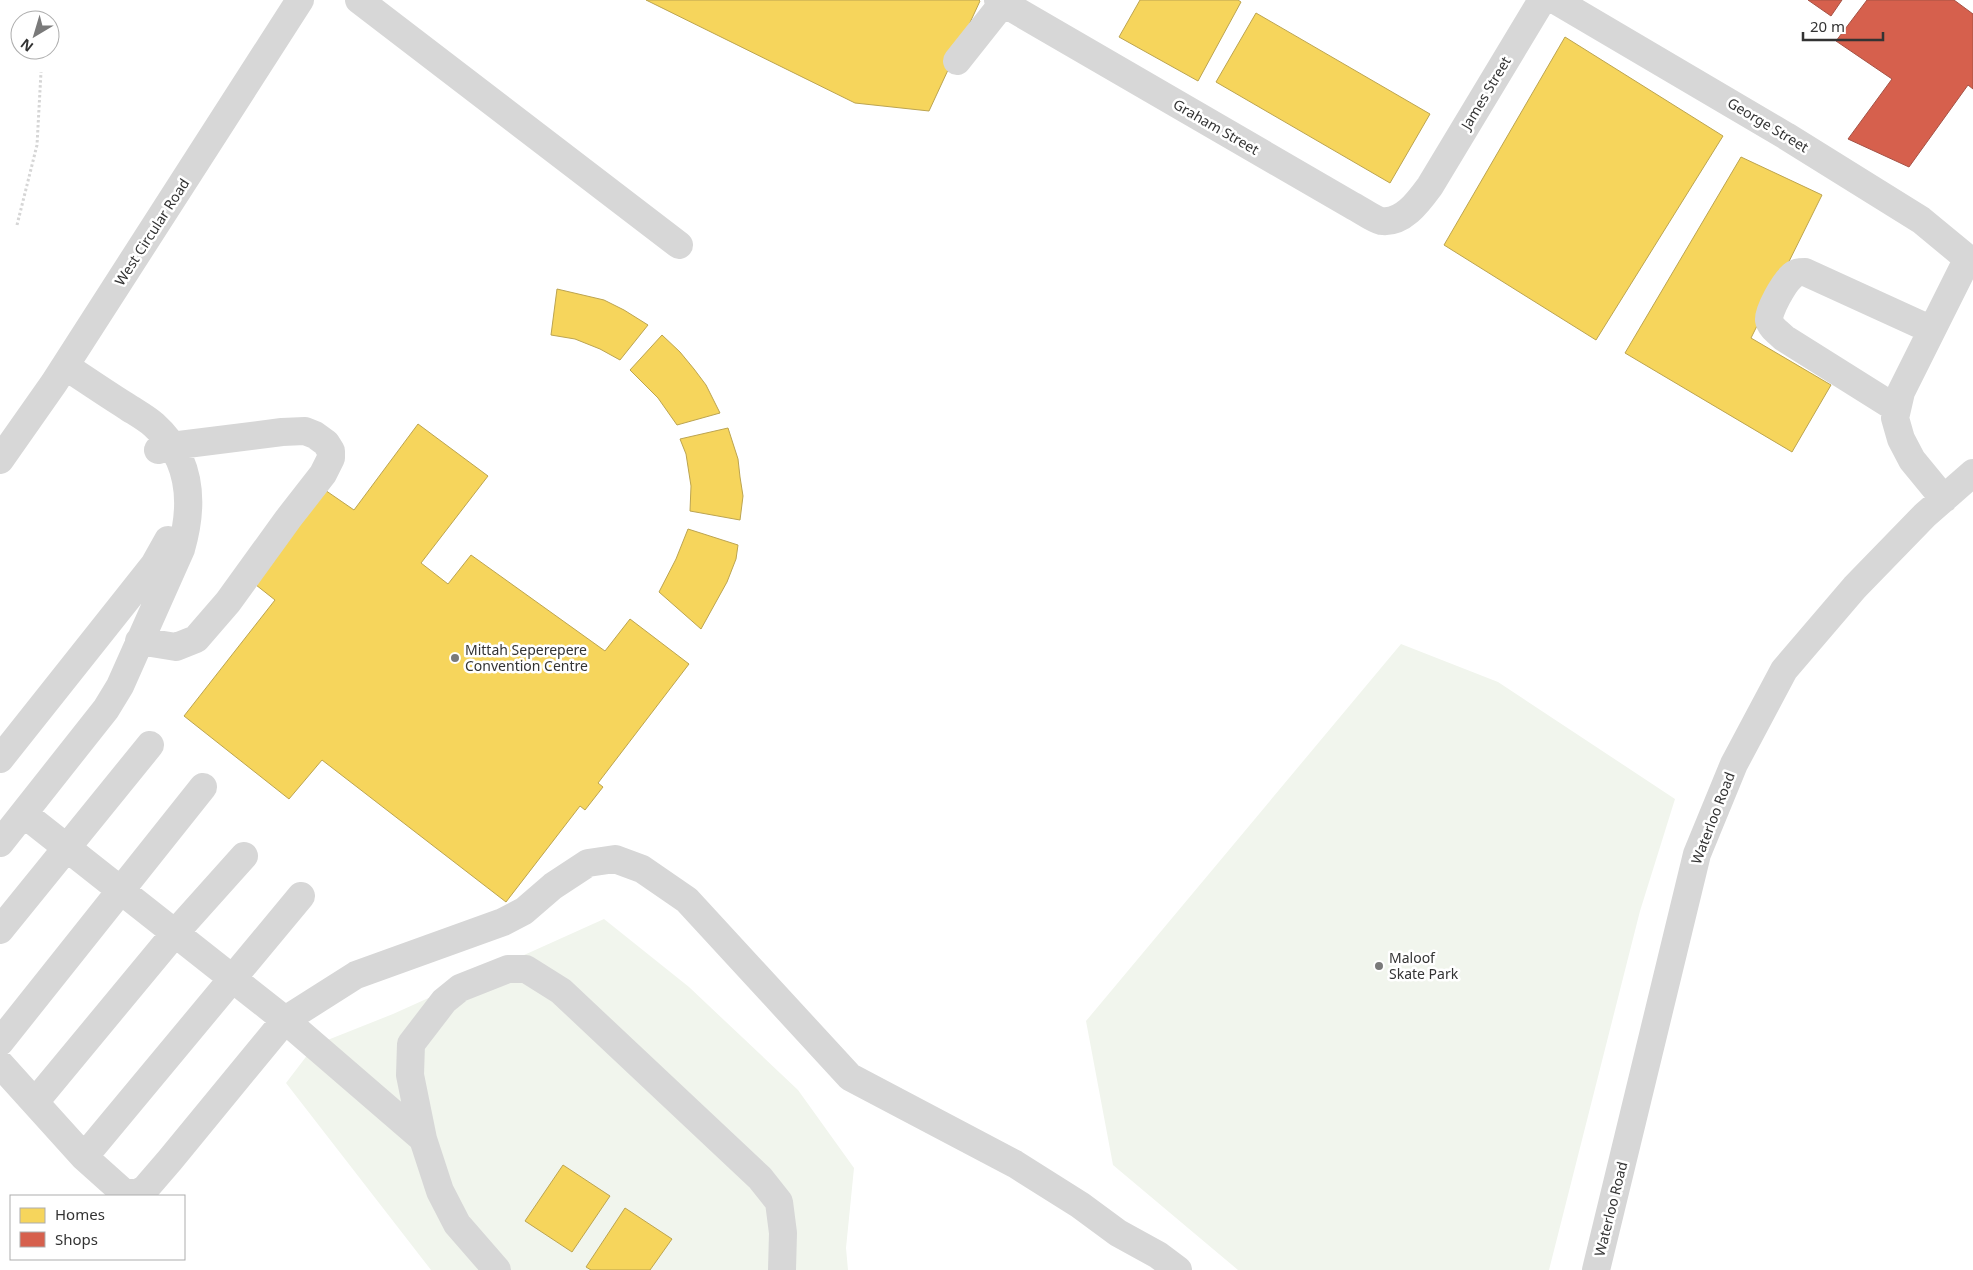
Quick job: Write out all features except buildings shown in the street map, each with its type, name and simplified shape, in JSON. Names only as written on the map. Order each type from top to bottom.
[{"type":"street","name":"West Circular Road","points":[[0,460],[60,374],[300,0]]},
{"type":"street","points":[[359,0],[680,245]]},
{"type":"street","name":"James Street","points":[[1430,186],[1542,0]]},
{"type":"street","name":"George Street","points":[[1555,0],[1786,136],[1921,220],[1970,260]]},
{"type":"street","points":[[957,61],[1000,2]]},
{"type":"street","name":"Graham Street","points":[[1000,2],[1381,221],[1397,218],[1411,210],[1430,186]]},
{"type":"street","points":[[1944,499],[1912,460],[1895,418],[1902,392],[1932,330],[1970,260]]},
{"type":"street","points":[[1897,409],[1784,338],[1774,329],[1769,320],[1771,310],[1791,276],[1798,272],[1805,272],[1932,330]]},
{"type":"street","points":[[0,759],[154,565],[173,531],[178,501],[165,448],[155,426],[60,374]]},
{"type":"street","points":[[139,641],[176,647],[196,639],[228,602],[323,474],[331,458],[331,451],[326,444],[305,431],[282,432],[165,448]]},
{"type":"street","points":[[0,843],[106,709],[120,686],[181,549],[187,528],[190,505],[186,477],[180,460],[165,448]]},
{"type":"street","name":"Waterloo Road","points":[[1596,1270],[1698,854],[1734,764],[1784,670],[1855,587],[1925,515],[1973,473]]},
{"type":"street","points":[[0,930],[150,745]]},
{"type":"street","points":[[0,1042],[203,787]]},
{"type":"street","points":[[24,814],[285,1020],[423,1139]]},
{"type":"street","points":[[35,1102],[175,934],[244,856]]},
{"type":"street","points":[[0,1064],[84,1157],[122,1191],[135,1194],[144,1189],[170,1160],[285,1020],[356,975],[502,922],[524,911],[553,886],[588,863],[615,859],[642,869],[687,900],[850,1078],[1015,1164],[1080,1205],[1118,1233],[1158,1255],[1178,1270]]},
{"type":"street","points":[[84,1157],[301,896]]},
{"type":"street","points":[[497,1270],[457,1224],[440,1191],[423,1139],[410,1075],[411,1044],[444,1001],[460,988],[508,969],[526,969],[561,991],[760,1178],[780,1202],[783,1233],[782,1270]]},
{"type":"path","points":[[17,225],[37,146],[41,72]]},
{"type":"shaded area","name":"Maloof Skate Park","points":[[1401,644],[1498,682],[1675,799],[1640,911],[1549,1270],[1238,1270],[1113,1165],[1086,1021]]},
{"type":"shaded area","points":[[604,919],[689,987],[798,1090],[854,1168],[846,1248],[848,1270],[431,1270],[286,1083],[315,1045],[393,1014]]},
{"type":"place","name":"Mittah Seperepere Convention Centre","points":[[455,658]]},
{"type":"place","name":"Maloof Skate Park","points":[[1379,966]]}]
